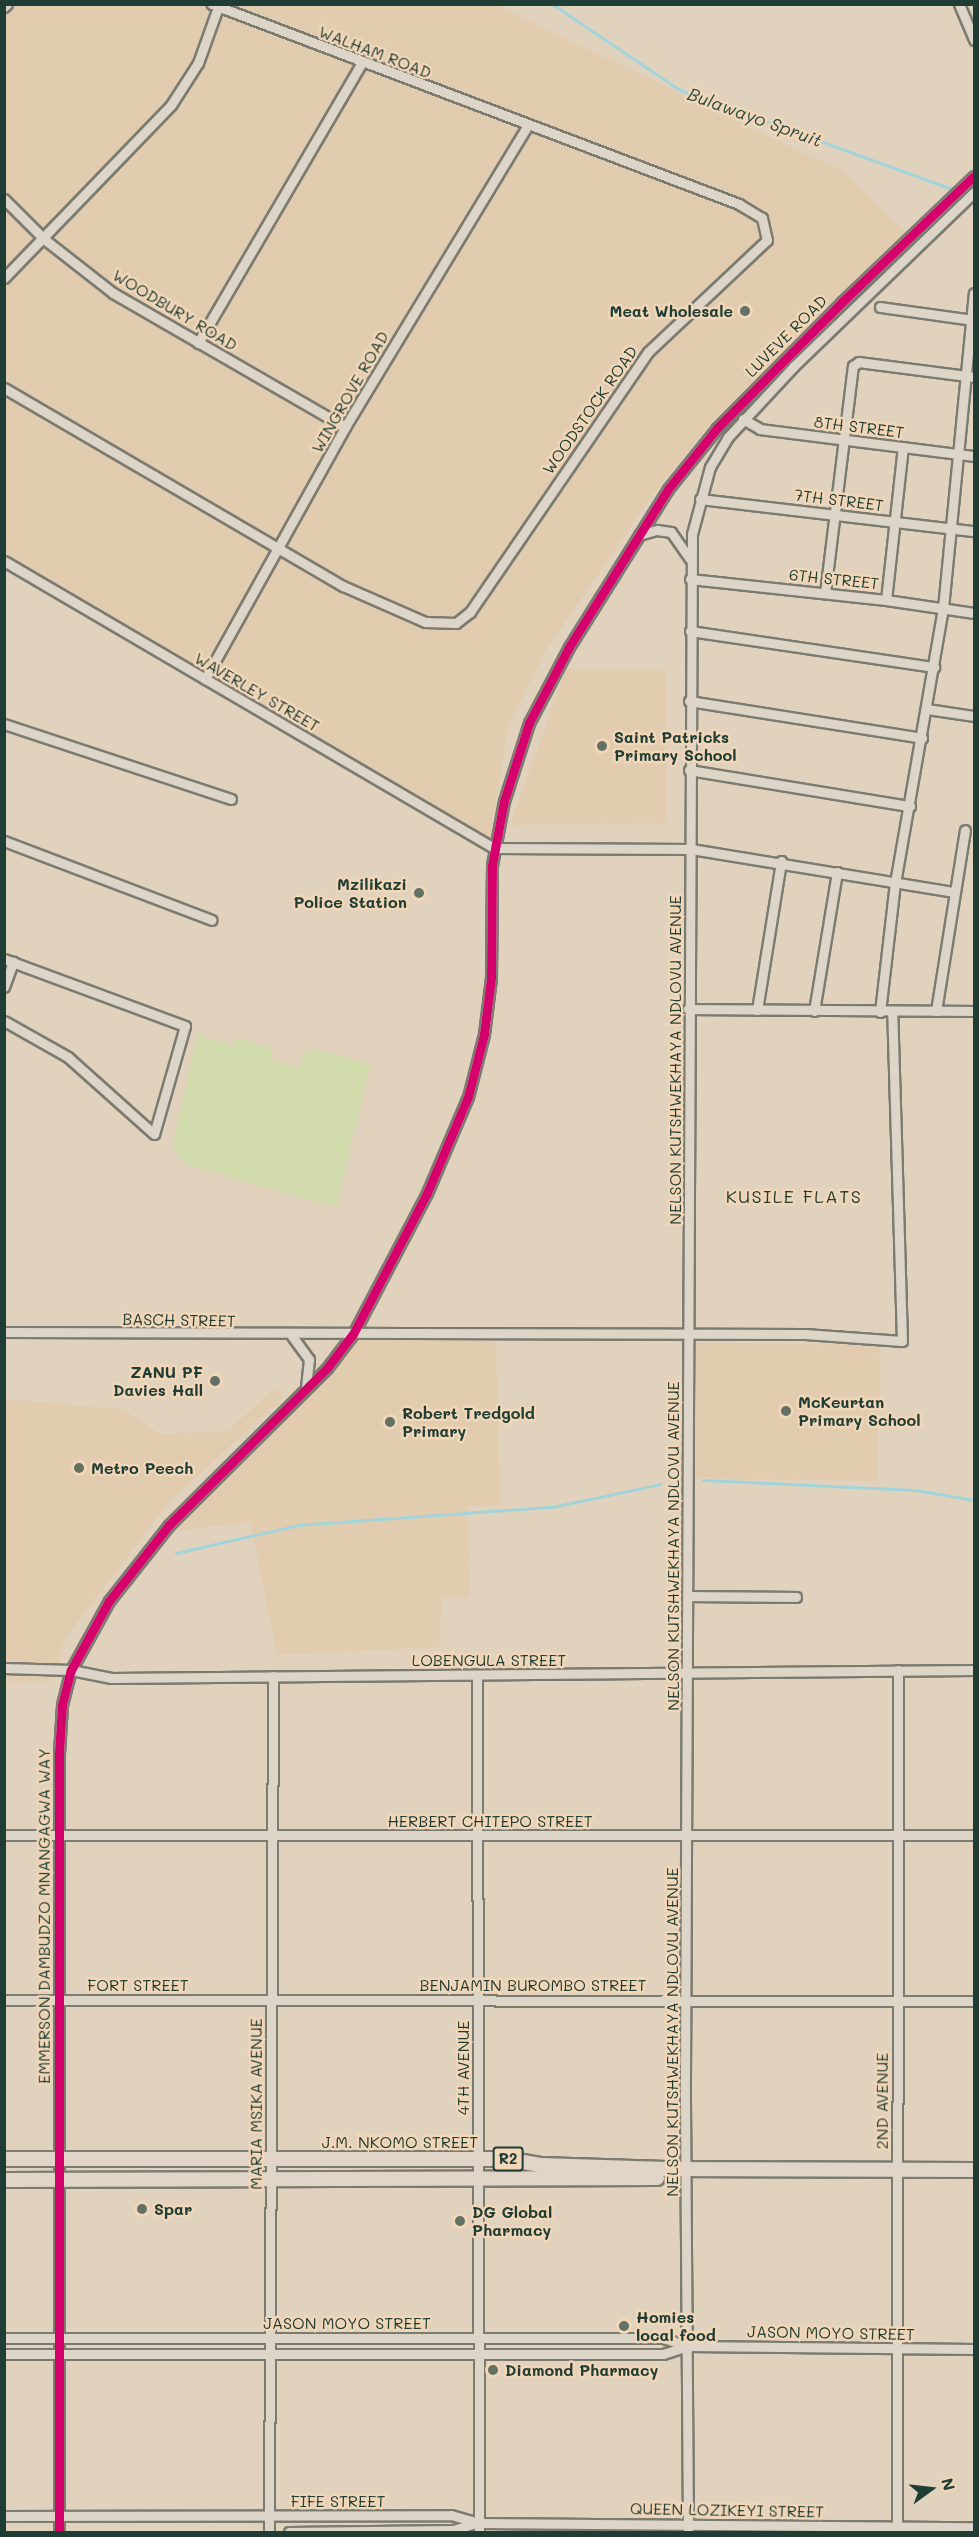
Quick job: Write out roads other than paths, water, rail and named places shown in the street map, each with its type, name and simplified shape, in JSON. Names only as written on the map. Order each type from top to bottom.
[{"type":"highway","name":"J.M. NKOMO STREET","points":[[4,2160],[479,2158],[687,2174]]},
{"type":"highway","name":"J.M. NKOMO STREET","points":[[4,2180],[59,2182],[687,2174],[897,2174],[975,2170]]},
{"type":"highway","name":"J.M. NKOMO STREET","points":[[897,2174],[975,2178]]},
{"type":"street","points":[[959,4],[975,40]]},
{"type":"street","points":[[4,278],[171,105],[198,63],[215,6]]},
{"type":"street","name":"WALHAM ROAD","points":[[215,6],[361,64],[528,125]]},
{"type":"street","points":[[198,343],[361,64]]},
{"type":"street","name":"WINGROVE ROAD","points":[[205,679],[345,427],[528,125]]},
{"type":"street","name":"WOODSTOCK ROAD","points":[[278,549],[343,586],[425,622],[444,625],[463,619],[648,352],[767,240],[762,218],[751,210],[528,125]]},
{"type":"street","name":"LUVEVE ROAD","points":[[639,535],[668,489],[722,423],[975,176]]},
{"type":"street","name":"LUVEVE ROAD","points":[[690,559],[700,499],[717,453],[743,419],[975,192]]},
{"type":"street","name":"WOODBURY ROAD","points":[[4,199],[44,238],[113,293],[345,427]]},
{"type":"street","points":[[880,1012],[895,883],[943,608],[964,376],[975,294]]},
{"type":"street","points":[[880,307],[972,319]]},
{"type":"street","points":[[825,593],[856,363],[975,377]]},
{"type":"street","points":[[4,388],[278,549]]},
{"type":"street","name":"8TH STREET","points":[[743,419],[759,429],[975,456]]},
{"type":"street","points":[[886,600],[903,447]]},
{"type":"street","name":"7TH STREET","points":[[700,499],[975,531]]},
{"type":"street","points":[[353,1334],[427,1193],[474,1079],[490,988],[494,849],[519,748],[543,691],[639,535],[657,530],[670,532],[690,559]]},
{"type":"street","name":"NELSON KUTSHWEKHAYA NDLOVU AVENUE","points":[[688,2529],[685,2001],[689,1333],[688,1009],[691,849],[690,559]]},
{"type":"street","name":"WAVERLEY STREET","points":[[4,561],[494,849]]},
{"type":"street","name":"6TH STREET","points":[[690,579],[886,600],[975,614]]},
{"type":"street","points":[[690,631],[934,667]]},
{"type":"street","points":[[690,701],[922,738]]},
{"type":"street","points":[[927,709],[975,716]]},
{"type":"street","points":[[4,724],[231,799]]},
{"type":"street","points":[[689,770],[910,806]]},
{"type":"street","points":[[936,1011],[965,830]]},
{"type":"street","points":[[4,841],[212,920]]},
{"type":"street","points":[[494,849],[691,849],[781,861],[955,892]]},
{"type":"street","points":[[757,1010],[781,861]]},
{"type":"street","points":[[814,1011],[837,872]]},
{"type":"street","points":[[4,987],[9,960],[185,1026],[154,1134],[68,1057],[4,1021]]},
{"type":"street","points":[[688,1009],[975,1011]]},
{"type":"street","name":"BASCH STREET","points":[[4,1332],[292,1336],[805,1334],[902,1341],[892,1012]]},
{"type":"street","name":"EMMERSON DAMBUDZO MNANGAGWA WAY","points":[[59,2532],[59,1835],[62,1705],[71,1670],[109,1601],[156,1542],[306,1389],[353,1334]]},
{"type":"street","points":[[292,1336],[309,1359],[306,1389]]},
{"type":"street","points":[[688,1596],[796,1597]]},
{"type":"street","name":"LOBENGULA STREET","points":[[4,1668],[71,1670],[111,1678],[975,1671]]},
{"type":"street","name":"2ND AVENUE","points":[[897,2530],[898,1670]]},
{"type":"street","name":"4TH AVENUE","points":[[477,1675],[479,2528]]},
{"type":"street","name":"MARIA MSIKA AVENUE","points":[[269,2532],[273,1676]]},
{"type":"street","name":"HERBERT CHITEPO STREET","points":[[4,1835],[975,1834]]},
{"type":"street","name":"BENJAMIN BUROMBO STREET","points":[[271,1999],[975,2001]]},
{"type":"street","name":"FORT STREET","points":[[4,2000],[271,1999]]},
{"type":"street","name":"JASON MOYO STREET","points":[[4,2338],[663,2338],[688,2346],[975,2349]]},
{"type":"street","name":"JASON MOYO STREET","points":[[4,2354],[663,2354],[688,2346]]},
{"type":"street","name":"FIFE STREET","points":[[4,2516],[451,2515],[479,2528]]},
{"type":"street","name":"QUEEN LOZIKEYI STREET","points":[[479,2528],[897,2530],[975,2527]]},
{"type":"street","name":"FIFE STREET","points":[[289,2532],[479,2528]]},
{"type":"waterway","name":"Bulawayo Spruit","points":[[552,4],[680,90],[968,195]]},
{"type":"waterway","points":[[703,1480],[915,1490],[974,1500]]},
{"type":"waterway","points":[[176,1553],[298,1525],[552,1507],[661,1484]]},
{"type":"place","name":"Meat Wholesale","points":[[745,311]]},
{"type":"place","name":"Saint Patricks Primary School","points":[[602,746]]},
{"type":"place","name":"Mzilikazi Police Station","points":[[419,893]]},
{"type":"place","name":"ZANU PF Davies Hall","points":[[215,1381]]},
{"type":"place","name":"McKeurtan Primary School","points":[[786,1411]]},
{"type":"place","name":"Robert Tredgold Primary","points":[[390,1422]]},
{"type":"place","name":"Metro Peech","points":[[79,1468]]},
{"type":"place","name":"Spar","points":[[142,2209]]},
{"type":"place","name":"DG Global Pharmacy","points":[[460,2221]]},
{"type":"place","name":"Homies local food","points":[[624,2326]]},
{"type":"place","name":"Diamond Pharmacy","points":[[493,2370]]},
{"type":"district","name":"KUSILE FLATS","points":[[794,1196]]}]
